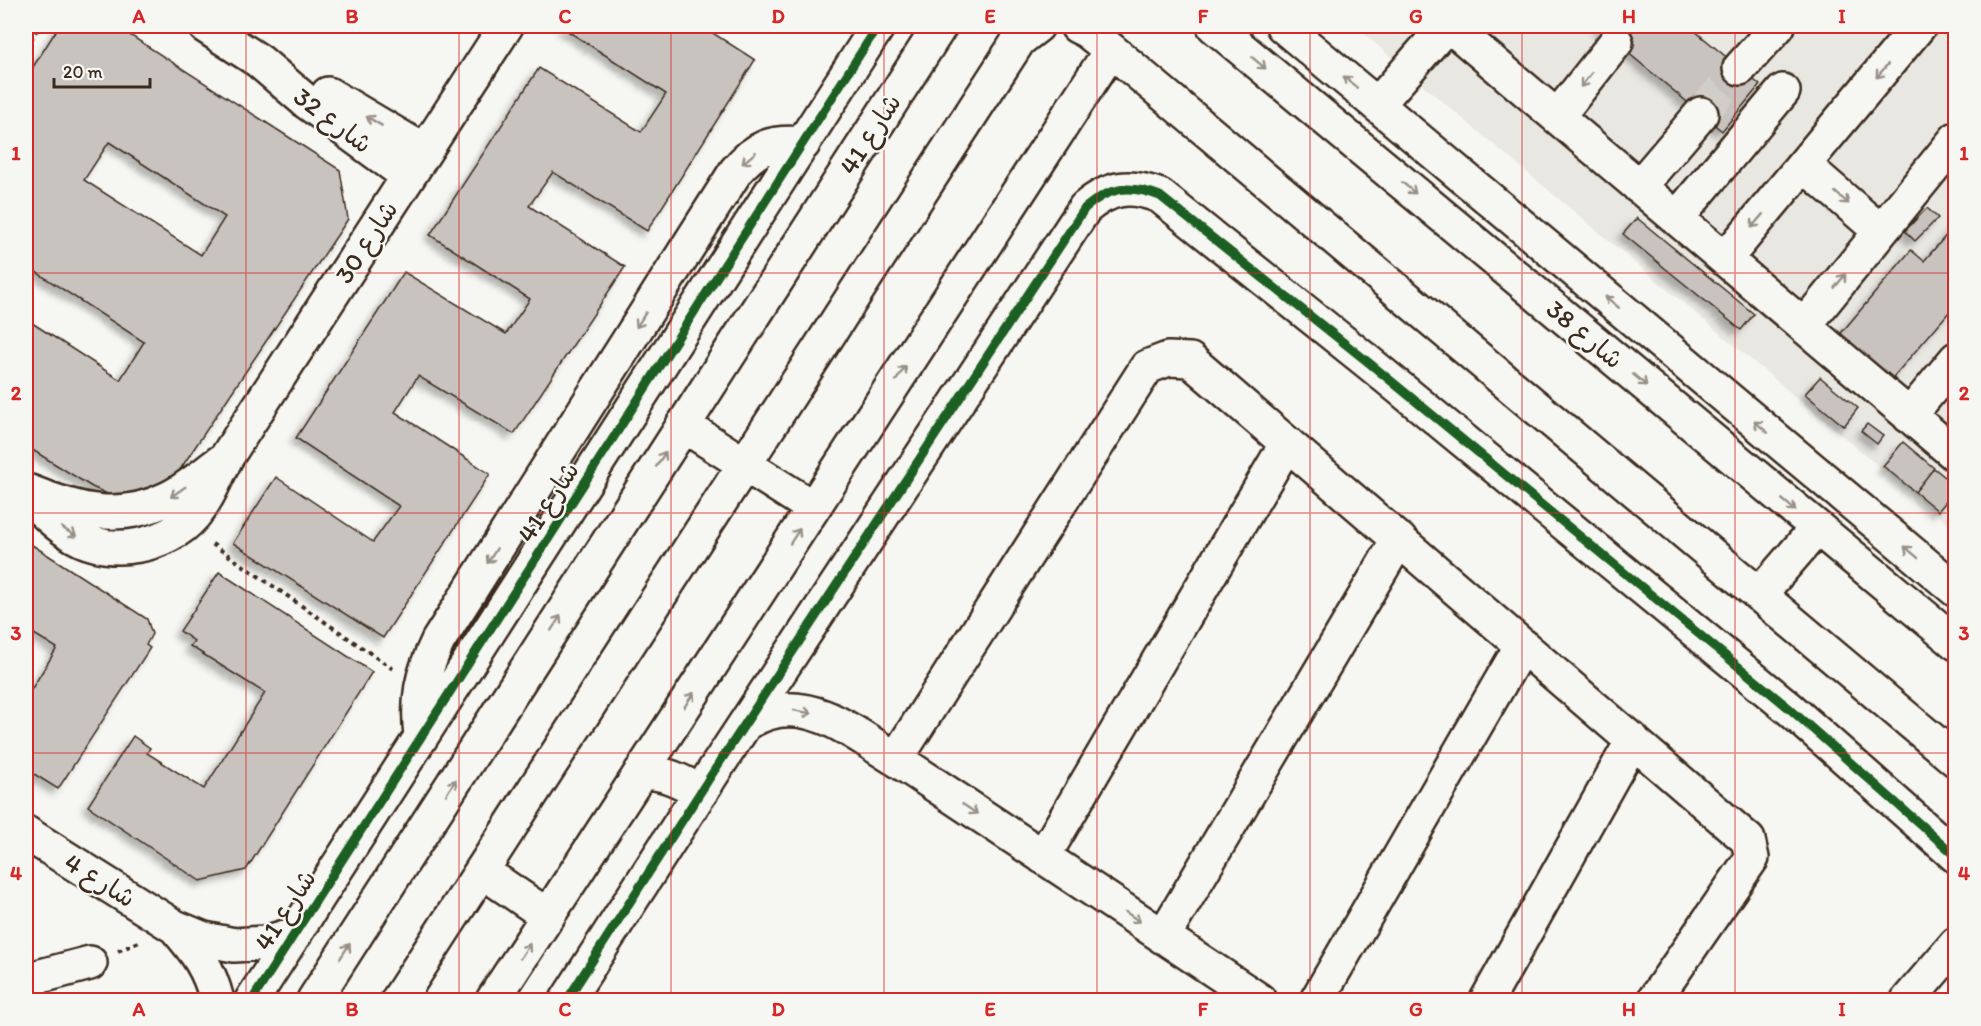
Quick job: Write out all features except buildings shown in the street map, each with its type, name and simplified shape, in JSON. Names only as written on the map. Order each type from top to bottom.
[{"type":"street","name":"شارع 32","points":[[205,26],[259,61],[319,88],[416,164]]},
{"type":"street","name":"شارع 41","points":[[252,1000],[878,26]]},
{"type":"street","name":"شارع 41","points":[[314,1000],[940,26]]},
{"type":"street","points":[[398,1000],[1018,40],[1037,26]]},
{"type":"street","points":[[1077,26],[1111,50],[1956,760]]},
{"type":"street","name":"شارع 38","points":[[1214,26],[1956,643]]},
{"type":"street","name":"شارع 38","points":[[1283,26],[1318,37],[1377,105],[1956,590]]},
{"type":"street","points":[[1377,105],[1446,26]]},
{"type":"street","points":[[1450,26],[1956,455]]},
{"type":"street","points":[[1740,68],[1778,26]]},
{"type":"street","points":[[1725,260],[1918,26]]},
{"type":"street","name":"شارع 30","points":[[26,492],[56,524],[76,537],[100,545],[125,547],[150,543],[173,532],[194,516],[226,458],[416,164],[497,29]]},
{"type":"street","points":[[1557,117],[1616,42]]},
{"type":"street","points":[[493,1000],[1111,50]]},
{"type":"street","points":[[1677,218],[1783,91]]},
{"type":"street","points":[[1639,186],[1701,114]]},
{"type":"street","points":[[1804,326],[1956,139]]},
{"type":"street","points":[[421,736],[418,712],[420,687],[427,664],[438,641],[736,171],[748,156],[765,146],[784,142],[803,144]]},
{"type":"street","points":[[1804,165],[1880,231]]},
{"type":"street","points":[[567,1000],[1085,208],[1098,197],[1113,190],[1137,189],[1160,195],[1368,362],[1790,709],[1956,856]]},
{"type":"street","points":[[896,759],[1147,367],[1168,359],[1190,360],[1748,840],[1752,858],[1654,1000]]},
{"type":"street","points":[[1909,416],[1956,359]]},
{"type":"street","points":[[683,425],[813,508]]},
{"type":"street","points":[[1042,856],[1287,443]]},
{"type":"street","name":"شارع 30","points":[[26,492],[87,511],[116,513],[144,508],[170,498],[226,458]]},
{"type":"street","points":[[1759,596],[1817,528]]},
{"type":"street","points":[[1163,937],[1399,539]]},
{"type":"street","points":[[1317,1000],[1522,645]]},
{"type":"street","points":[[747,722],[769,712],[794,710],[818,714],[896,759],[1259,1000]]},
{"type":"street","points":[[664,737],[707,783]]},
{"type":"street","points":[[1487,1000],[1632,740]]},
{"type":"street","points":[[641,772],[652,772],[707,783]]},
{"type":"street","name":"شارع 4","points":[[26,833],[175,927],[204,939],[234,945],[265,943],[294,934]]},
{"type":"street","points":[[482,871],[548,916]]},
{"type":"street","name":"شارع 4","points":[[175,927],[197,953],[212,983],[217,1000]]},
{"type":"street","points":[[1908,1000],[1956,944]]},
{"type":"street","points":[[26,980],[90,963]]},
{"type":"path","points":[[26,48],[39,26]]},
{"type":"path","points":[[194,516],[206,537],[216,548],[420,687]]},
{"type":"path","points":[[90,963],[175,927]]},
{"type":"shaded area","points":[[1356,26],[1955,26],[1955,530],[1406,71]]},
{"type":"tunnel","points":[[1701,114],[1740,68]]},
{"type":"cycle path","points":[[252,1000],[878,26]]},
{"type":"cycle path","points":[[567,1000],[712,774],[1085,208],[1112,192],[1129,189],[1160,196],[1368,362],[1790,709],[1956,856]]}]
